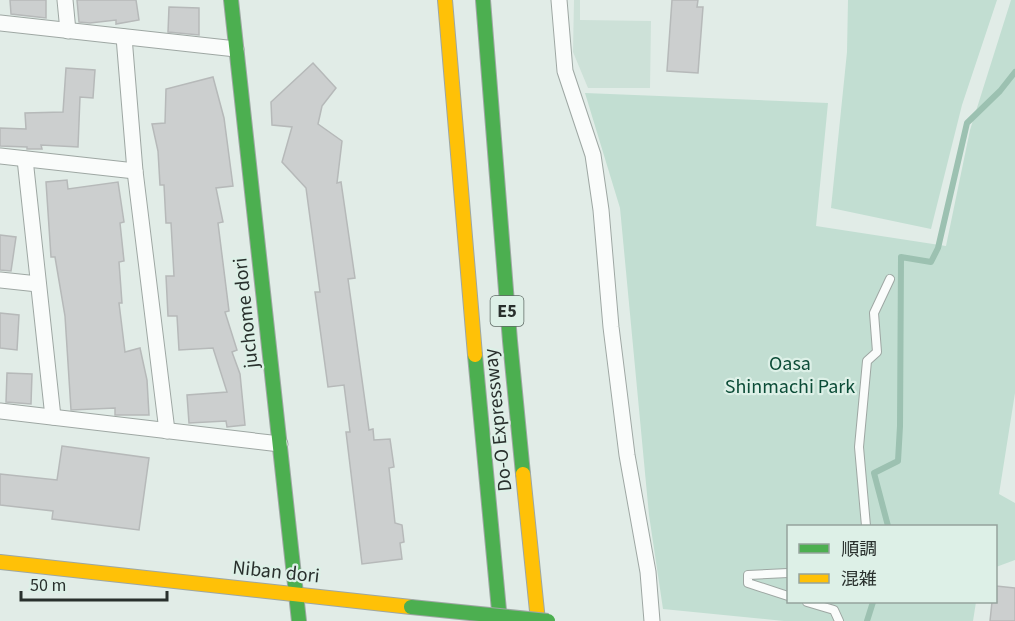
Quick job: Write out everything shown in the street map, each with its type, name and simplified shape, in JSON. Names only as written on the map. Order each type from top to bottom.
[{"type":"main road","name":"juchome dori","points":[[231,0],[299,621]]},
{"type":"main road","name":"Do-O Expressway","points":[[445,0],[500,621]]},
{"type":"main road","name":"Do-O Expressway","points":[[483,0],[510,341],[538,621]]},
{"type":"main road","name":"Niban dori","points":[[0,562],[548,621]]},
{"type":"street","points":[[65,0],[68,31]]},
{"type":"street","points":[[559,0],[565,71],[593,155],[627,454],[648,572],[652,621]]},
{"type":"street","points":[[0,23],[236,49]]},
{"type":"street","points":[[124,37],[135,171],[167,431]]},
{"type":"street","points":[[0,156],[135,171]]},
{"type":"street","points":[[25,159],[52,417]]},
{"type":"street","points":[[0,280],[38,284]]},
{"type":"street","points":[[0,411],[280,444]]},
{"type":"lane","points":[[866,525],[859,447],[867,361],[877,352],[874,313],[890,279]]},
{"type":"lane","points":[[787,573],[748,574],[748,583],[787,595]]},
{"type":"lane","points":[[810,603],[834,610],[838,621]]},
{"type":"shaded area","points":[[574,0],[580,0],[580,20],[651,21],[650,88],[588,88],[573,52]]},
{"type":"green space","points":[[848,0],[997,0],[962,105],[931,229],[831,208],[847,52]]},
{"type":"green space","name":"Oasa Shinmachi Park","points":[[1011,0],[1015,0],[1015,393],[999,494],[1015,503],[1015,560],[997,567],[997,525],[787,525],[787,603],[976,603],[973,621],[784,621],[663,609],[649,515],[620,208],[585,93],[828,103],[816,226],[946,246],[970,130]]},
{"type":"building","points":[[10,0],[46,0],[46,18],[11,14]]},
{"type":"building","points":[[77,0],[136,0],[139,20],[116,24],[116,20],[79,22]]},
{"type":"building","points":[[672,0],[698,0],[697,7],[703,7],[698,73],[667,71]]},
{"type":"building","points":[[169,7],[199,8],[199,35],[168,32]]},
{"type":"building","points":[[313,63],[336,88],[322,106],[318,124],[342,141],[337,183],[341,182],[355,278],[348,279],[369,430],[373,429],[374,440],[390,439],[394,467],[389,468],[395,523],[402,525],[404,542],[400,543],[402,559],[362,564],[346,432],[350,432],[344,385],[328,387],[315,292],[320,292],[306,188],[282,162],[292,127],[272,125],[271,102]]},
{"type":"building","points":[[66,68],[95,70],[93,98],[80,97],[78,147],[41,145],[42,149],[27,149],[27,147],[0,146],[0,128],[26,129],[25,113],[63,112]]},
{"type":"building","points":[[213,77],[224,118],[233,186],[216,188],[223,222],[218,223],[229,311],[225,312],[237,350],[232,352],[240,374],[245,425],[227,427],[226,421],[189,423],[187,395],[227,392],[213,348],[179,350],[177,316],[168,316],[166,276],[174,276],[171,223],[166,223],[164,185],[160,185],[158,151],[152,124],[165,123],[166,89]]},
{"type":"building","points":[[67,180],[68,189],[118,182],[124,222],[120,223],[124,261],[119,262],[122,303],[119,303],[125,352],[140,348],[147,380],[149,415],[115,415],[115,408],[71,410],[65,316],[55,257],[51,257],[46,182]]},
{"type":"building","points":[[0,235],[16,237],[11,271],[0,270]]},
{"type":"building","points":[[0,313],[19,315],[17,350],[0,348]]},
{"type":"building","points":[[7,373],[32,374],[31,404],[6,402]]},
{"type":"building","points":[[62,446],[149,458],[139,530],[52,519],[53,511],[0,505],[0,474],[57,480]]},
{"type":"building","points":[[997,586],[1015,588],[1015,621],[990,621],[992,603],[997,603]]},
{"type":"waterway","points":[[888,525],[874,473],[898,461],[901,257],[931,262],[938,248],[967,123],[1000,91],[1015,72]]},
{"type":"waterway","points":[[867,621],[873,603]]},
{"type":"traffic: fast","points":[[231,0],[299,621]]},
{"type":"traffic: fast","points":[[483,0],[523,474]]},
{"type":"traffic: fast","points":[[475,355],[500,621]]},
{"type":"traffic: fast","points":[[411,607],[548,621]]},
{"type":"traffic: slow","points":[[445,0],[475,355]]},
{"type":"traffic: slow","points":[[523,474],[538,621]]},
{"type":"traffic: slow","points":[[0,562],[411,607]]}]
